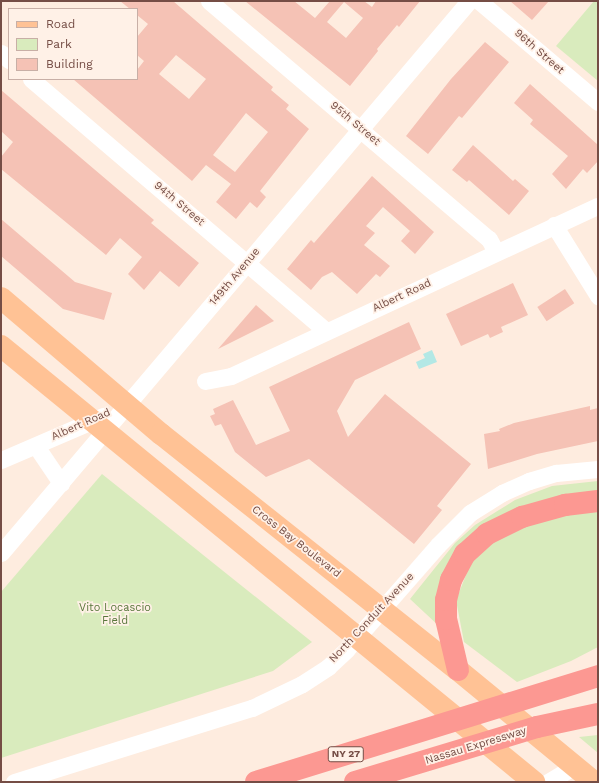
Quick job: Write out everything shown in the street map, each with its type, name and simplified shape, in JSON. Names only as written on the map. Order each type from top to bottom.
[{"type":"highway","points":[[464,676],[446,619],[446,600],[450,580],[465,554],[487,534],[522,517],[565,505],[598,501]]},
{"type":"highway","points":[[516,701],[598,660]]},
{"type":"highway","name":"NY 27","points":[[256,782],[598,676]]},
{"type":"highway","name":"Nassau Expressway","points":[[356,782],[537,727],[598,714]]},
{"type":"main road","name":"Cross Bay Boulevard","points":[[1,298],[126,405],[594,782]]},
{"type":"main road","points":[[1,346],[534,782]]},
{"type":"street","name":"95th Street","points":[[209,1],[489,239],[496,252]]},
{"type":"street","name":"149th Avenue","points":[[126,405],[469,1]]},
{"type":"street","name":"96th Street","points":[[479,1],[598,102]]},
{"type":"street","name":"94th Street","points":[[32,80],[248,262],[326,331]]},
{"type":"street","name":"Albert Road","points":[[205,381],[231,376],[554,225],[598,206]]},
{"type":"street","points":[[554,225],[598,296]]},
{"type":"street","name":"Albert Road","points":[[1,460],[36,446],[98,426],[126,405]]},
{"type":"street","points":[[1,553],[61,483],[98,426]]},
{"type":"street","name":"Albert Road","points":[[36,446],[61,483]]},
{"type":"street","name":"North Conduit Avenue","points":[[14,782],[272,700],[316,675],[357,638],[449,532],[485,502],[515,486],[542,476],[598,469]]},
{"type":"street","points":[[548,782],[575,766]]},
{"type":"green space","points":[[594,1],[598,1],[598,81],[556,46]]},
{"type":"green space","name":"Vito Locascio Field","points":[[102,474],[312,642],[273,671],[1,758],[1,592]]},
{"type":"green space","points":[[598,481],[598,492],[478,530],[440,627],[410,599],[455,543],[475,525],[515,500],[552,486]]},
{"type":"green space","points":[[598,510],[598,647],[571,661],[517,682],[464,642],[456,600],[472,560],[497,536],[559,514]]},
{"type":"green space","points":[[598,735],[598,753],[579,737]]},
{"type":"water","points":[[432,350],[437,362],[419,369],[416,362],[425,358],[423,354]]},
{"type":"building","points":[[120,1],[173,1],[273,87],[271,90],[289,105],[286,109],[309,129],[260,191],[266,197],[257,208],[250,202],[236,219],[216,202],[231,184],[206,165],[192,181],[74,80],[138,80],[138,69],[144,61],[138,56],[138,36],[148,24],[138,16],[138,8],[129,8]],"holes":[[[176,55],[206,79],[189,99],[159,74]],[[246,113],[268,132],[235,172],[213,155]]]},
{"type":"building","points":[[245,1],[294,1],[315,18],[330,1],[364,1],[372,7],[376,1],[420,1],[399,27],[397,25],[377,49],[378,51],[350,86]],"holes":[[[344,2],[363,18],[346,38],[327,22]]]},
{"type":"building","points":[[510,1],[549,1],[532,20]]},
{"type":"building","points":[[485,42],[509,62],[462,118],[459,116],[428,154],[406,136],[451,79]]},
{"type":"building","points":[[530,84],[598,145],[598,161],[587,173],[583,169],[566,189],[552,174],[568,156],[530,124],[533,120],[514,103]]},
{"type":"building","points":[[1,90],[154,220],[151,223],[199,263],[179,287],[160,271],[144,290],[128,274],[142,257],[120,238],[106,255],[1,169],[1,157],[13,142],[1,131]]},
{"type":"building","points":[[473,145],[513,181],[515,179],[529,191],[509,215],[469,180],[467,182],[452,170]]},
{"type":"building","points":[[372,176],[434,232],[415,254],[401,241],[410,231],[383,207],[366,226],[375,233],[364,245],[390,266],[380,277],[376,274],[357,294],[332,272],[322,277],[311,290],[287,269],[311,240],[314,243]]},
{"type":"building","points":[[1,219],[75,282],[112,293],[104,320],[63,309],[1,256]]},
{"type":"building","points":[[513,283],[528,315],[501,327],[503,332],[490,338],[488,334],[461,346],[446,314]]},
{"type":"building","points":[[565,289],[574,303],[547,321],[537,307]]},
{"type":"building","points":[[256,305],[274,321],[218,349]]},
{"type":"building","points":[[409,322],[421,349],[355,380],[337,411],[348,437],[385,394],[471,464],[437,506],[442,510],[414,544],[309,459],[266,477],[235,452],[221,424],[215,426],[210,416],[215,414],[213,409],[233,400],[256,445],[290,431],[269,387]]},
{"type":"building","points":[[590,406],[590,410],[598,408],[598,441],[537,454],[488,469],[484,434],[500,431],[499,429],[514,423]]}]
